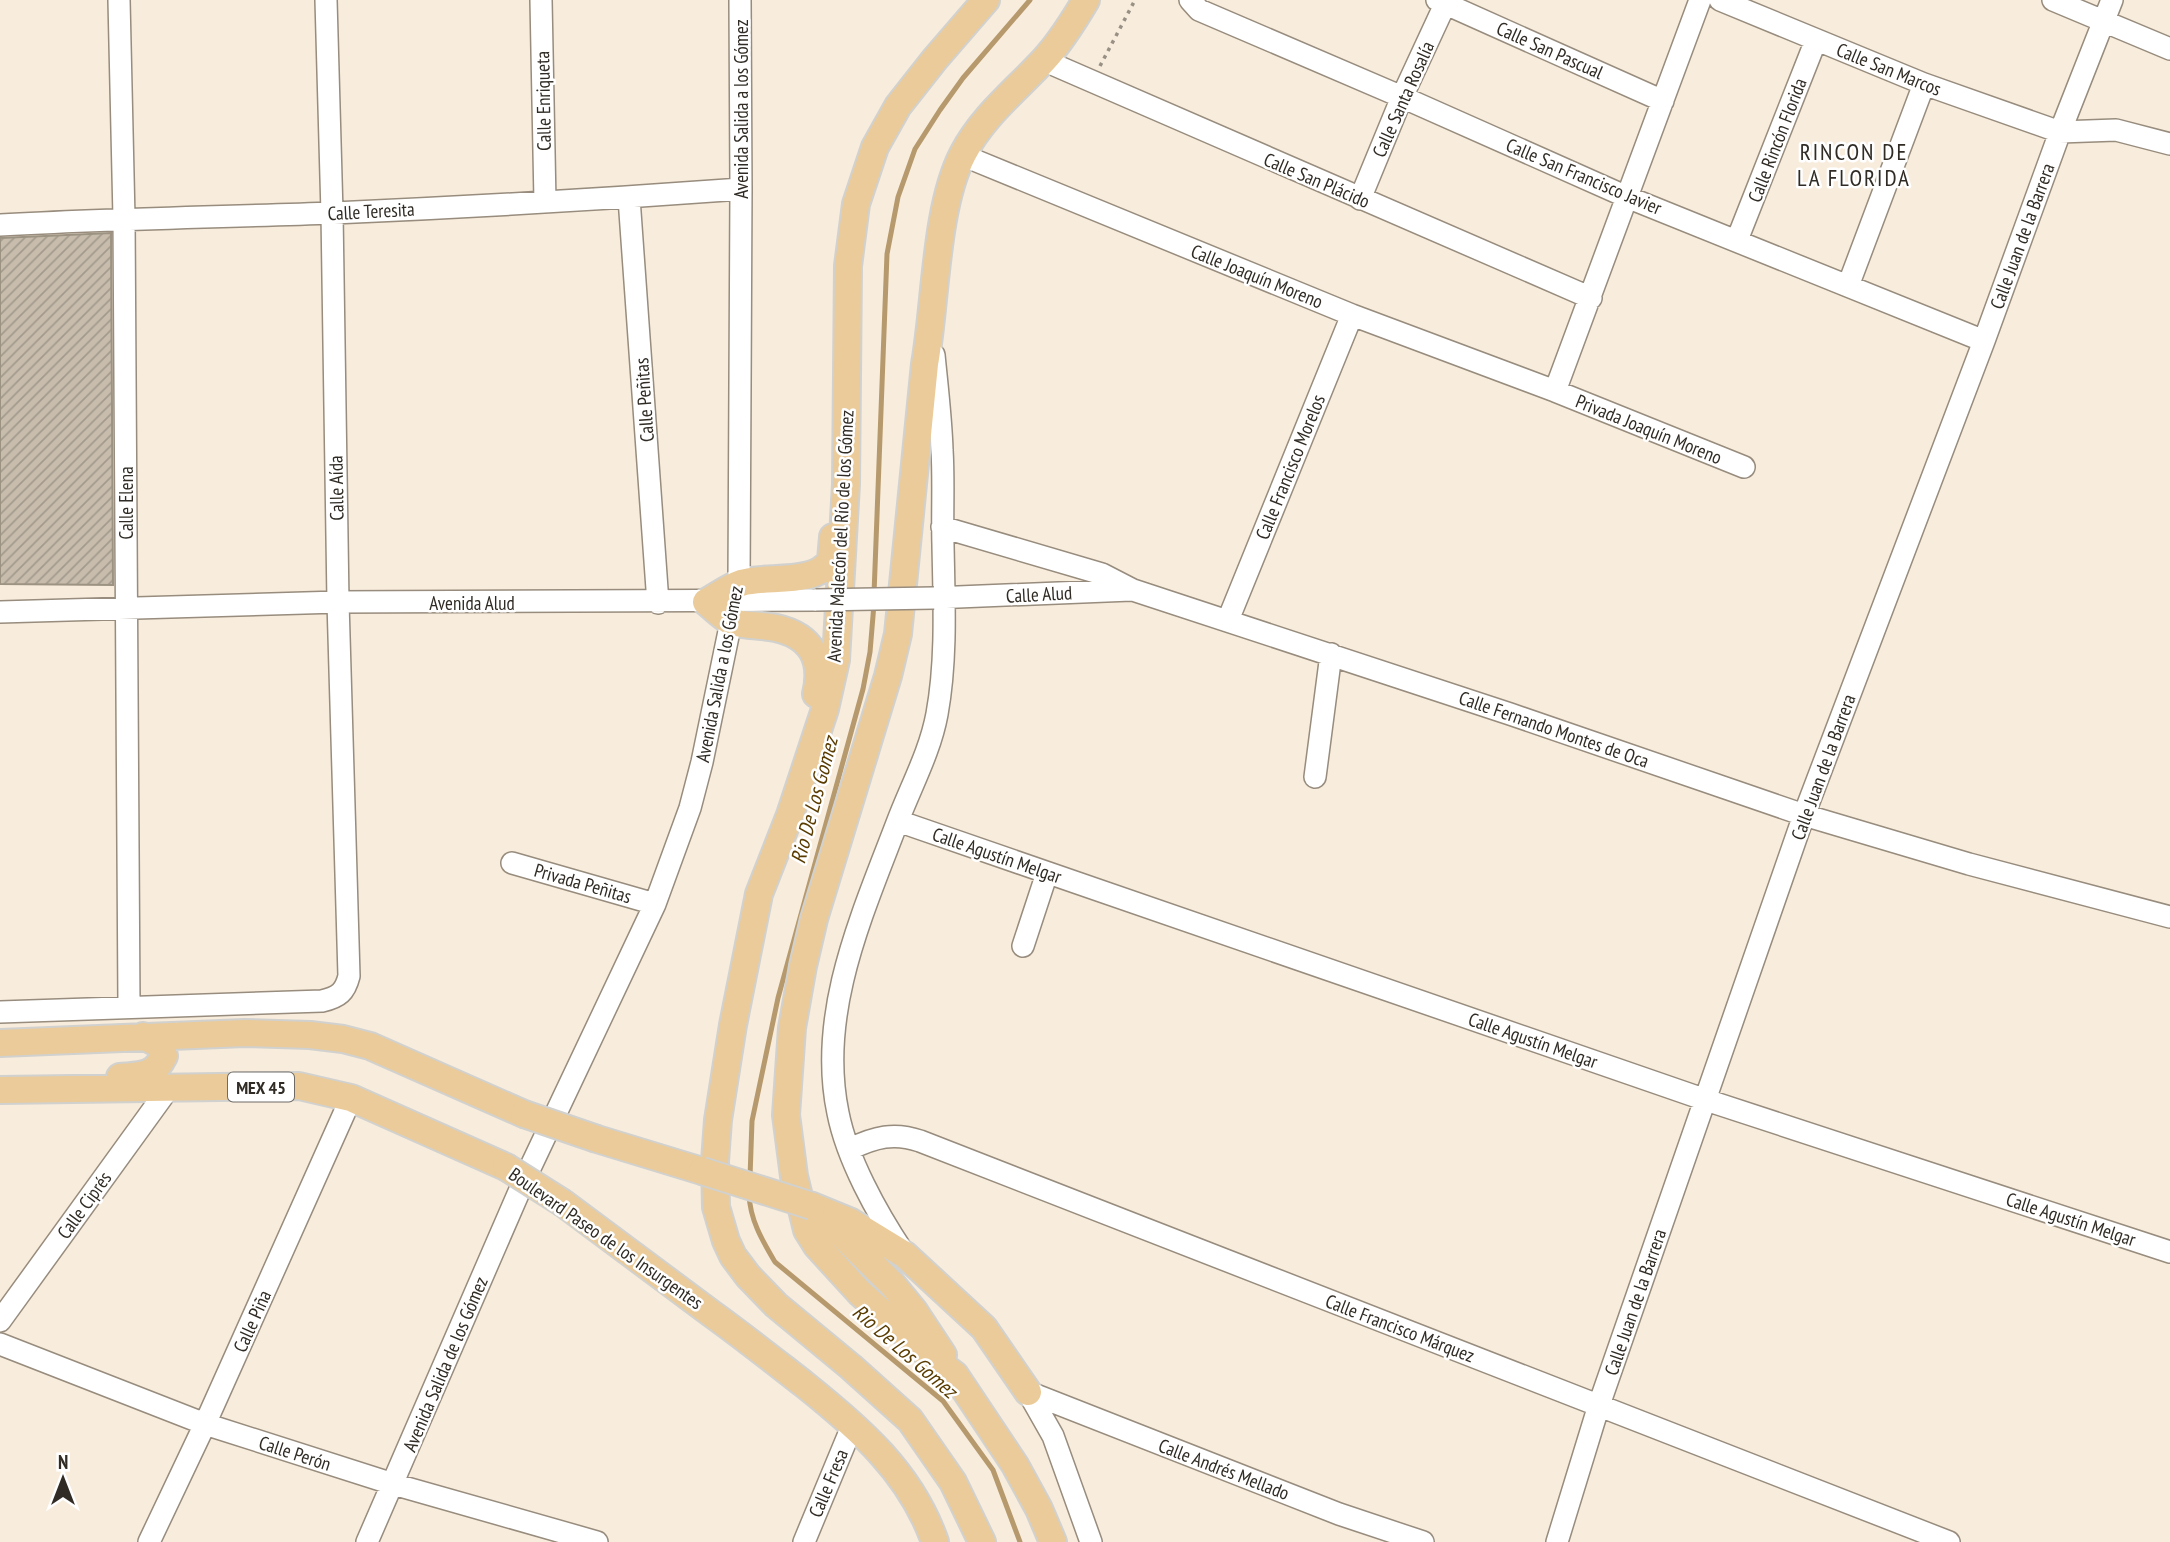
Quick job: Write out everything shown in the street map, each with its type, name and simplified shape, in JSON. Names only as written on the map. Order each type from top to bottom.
[{"type":"main road","name":"Avenida Malecón del Río de los Gómez","points":[[982,1542],[953,1482],[910,1420],[776,1305],[733,1256],[716,1207],[715,1161],[718,1120],[733,1024],[759,894],[825,709],[836,660],[846,484],[850,234],[864,174],[875,147],[898,106],[986,0]]},
{"type":"main road","points":[[955,1375],[859,1292],[807,1230],[799,1204],[786,1115],[792,1028],[814,919],[888,676],[898,634],[921,404],[942,231],[951,186],[962,155],[981,126],[1060,41],[1086,0]]},
{"type":"main road","points":[[706,602],[736,602],[765,579],[810,575],[831,560],[834,375],[847,331]]},
{"type":"main road","points":[[706,602],[736,602],[776,628],[792,633],[803,640],[813,652],[819,670],[817,692],[789,783],[773,822],[759,894]]},
{"type":"main road","points":[[0,1043],[245,1033],[310,1035],[370,1046],[524,1114],[814,1207],[851,1222],[905,1255],[984,1328],[1028,1392]]},
{"type":"main road","points":[[0,1083],[143,1075],[159,1068],[164,1056],[161,1045],[143,1036]]},
{"type":"main road","name":"Boulevard Paseo de los Insurgentes","points":[[0,1090],[299,1086],[351,1098],[514,1176],[563,1203],[750,1342],[853,1424]]},
{"type":"main road","points":[[814,1207],[865,1256],[914,1311],[1015,1465],[1053,1542]]},
{"type":"main road","name":"MEX 45","points":[[853,1424],[880,1449],[897,1470],[918,1501],[935,1542]]},
{"type":"street","name":"Calle Elena","points":[[119,0],[124,218],[129,1006]]},
{"type":"street","name":"Calle Aída","points":[[129,1006],[322,1001],[337,998],[345,988],[349,976],[338,603],[326,0]]},
{"type":"street","name":"Calle Enriqueta","points":[[541,0],[545,202]]},
{"type":"street","name":"Avenida Salida a los Gómez","points":[[514,1176],[655,904],[690,808],[736,602],[741,189],[740,0]]},
{"type":"street","name":"Calle San Francisco Javier","points":[[1190,0],[1199,10],[1627,197],[1984,341]]},
{"type":"street","points":[[1555,391],[1700,0]]},
{"type":"street","name":"Calle San Marcos","points":[[1720,0],[1924,85],[2060,131],[2116,130],[2170,144]]},
{"type":"street","points":[[2053,0],[2170,49]]},
{"type":"street","name":"Calle Juan de la Barrera","points":[[1557,1542],[1599,1405],[1804,815],[1984,341],[2060,131],[2112,0]]},
{"type":"street","name":"Calle San Pascual","points":[[1443,1],[1663,101]]},
{"type":"street","name":"Calle Santa Rosalía","points":[[1360,198],[1443,1]]},
{"type":"street","name":"Calle Rincón Florida","points":[[1737,240],[1816,40]]},
{"type":"street","name":"Calle San Plácido","points":[[1043,60],[1591,298]]},
{"type":"street","points":[[1848,286],[1924,85]]},
{"type":"street","name":"Calle Joaquín Moreno","points":[[962,155],[1352,315],[1555,391]]},
{"type":"street","name":"Calle Teresita","points":[[0,225],[124,218],[332,213],[629,198],[741,189]]},
{"type":"street","name":"Calle Peñitas","points":[[629,198],[658,603]]},
{"type":"street","name":"Calle Francisco Morelos","points":[[1228,620],[1352,315]]},
{"type":"street","points":[[905,1255],[874,1205],[850,1149],[838,1112],[833,1072],[839,993],[862,920],[929,744],[936,716],[941,672],[939,598],[942,450],[932,325]]},
{"type":"street","name":"Privada Joaquín Moreno","points":[[1555,391],[1744,467]]},
{"type":"street","name":"Calle Fernando Montes de Oca","points":[[942,527],[1102,574],[1133,590],[1331,654],[1804,815],[1969,864],[2170,917]]},
{"type":"street","name":"Calle Alud","points":[[939,598],[1133,590]]},
{"type":"street","points":[[736,602],[939,598]]},
{"type":"street","name":"Avenida Alud","points":[[0,612],[338,603],[706,602]]},
{"type":"street","points":[[1314,777],[1331,654]]},
{"type":"street","name":"Calle Agustín Melgar","points":[[898,821],[1706,1100],[2170,1252]]},
{"type":"street","name":"Privada Peñitas","points":[[512,863],[655,904]]},
{"type":"street","points":[[1023,946],[1047,873]]},
{"type":"street","points":[[0,1012],[129,1006]]},
{"type":"street","name":"Calle Ciprés","points":[[0,1321],[167,1089]]},
{"type":"street","name":"Calle Piña","points":[[149,1542],[205,1424],[351,1098]]},
{"type":"street","name":"Calle Francisco Márquez","points":[[850,1149],[879,1137],[906,1136],[1949,1542]]},
{"type":"street","name":"Avenida Salida de los Gómez","points":[[367,1542],[393,1484],[514,1176]]},
{"type":"street","name":"Calle Perón","points":[[0,1344],[205,1424],[393,1484],[597,1542]]},
{"type":"street","points":[[1028,1392],[1053,1436],[1091,1542]]},
{"type":"street","name":"Calle Andrés Mellado","points":[[1028,1392],[1339,1514],[1423,1542]]},
{"type":"street","name":"Calle Fresa","points":[[804,1542],[853,1424]]},
{"type":"path","points":[[1091,82],[1135,0]]},
{"type":"building","points":[[111,233],[113,585],[0,584],[0,238]]},
{"type":"waterway","name":"Rio De Los Gomez","points":[[874,594],[887,254],[898,197],[915,149],[940,110],[963,78],[1030,0]]},
{"type":"waterway","name":"Rio De Los Gomez","points":[[750,1177],[752,1121],[778,998],[863,689],[870,652],[874,604]]},
{"type":"waterway","name":"Rio De Los Gomez","points":[[749,1194],[754,1221],[775,1262],[943,1401],[993,1470],[1020,1542]]},
{"type":"district","name":"RINCON DE LA FLORIDA","points":[[1854,164]]}]
